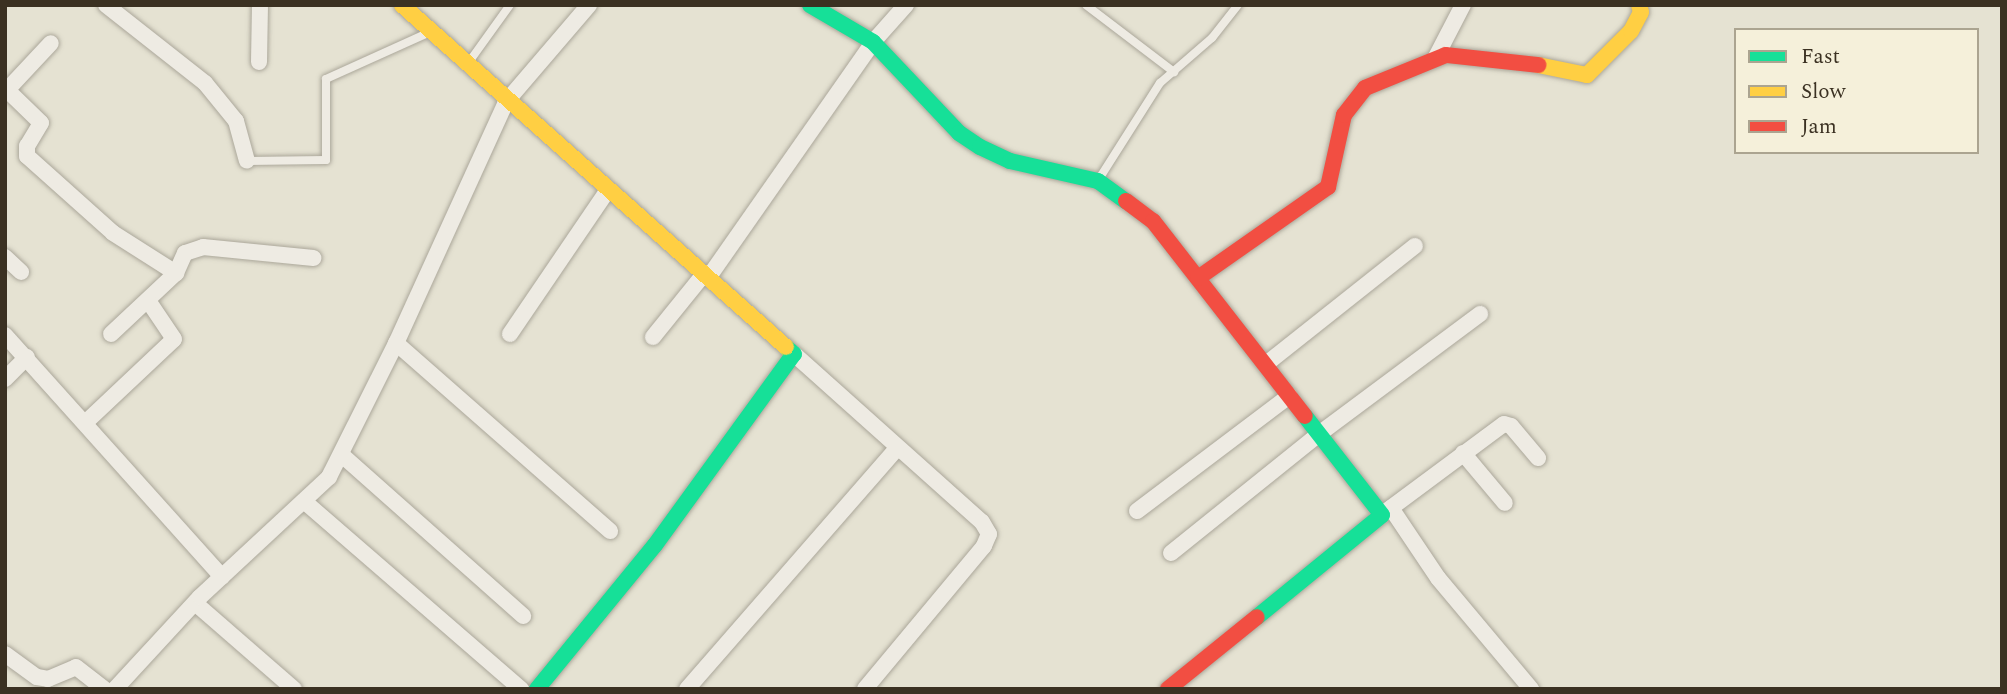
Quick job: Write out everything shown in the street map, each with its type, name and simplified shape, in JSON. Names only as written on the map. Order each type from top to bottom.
[{"type":"street","points":[[106,5],[205,83],[236,121],[247,162]]},
{"type":"street","points":[[259,62],[260,5]]},
{"type":"street","points":[[402,5],[506,102],[794,354],[895,449],[982,522],[989,534],[984,546],[865,689]]},
{"type":"street","points":[[115,689],[195,603],[305,502],[343,456],[506,102],[589,5]]},
{"type":"street","points":[[810,5],[873,42],[959,133],[980,147],[1010,161],[1098,181],[1153,221],[1319,434],[1387,512],[1531,689]]},
{"type":"street","points":[[653,337],[706,276],[873,42],[906,5]]},
{"type":"street","points":[[1436,57],[1463,5]]},
{"type":"street","points":[[1198,278],[1328,187],[1344,115],[1356,94],[1436,57],[1494,57],[1587,75],[1631,31],[1641,12],[1639,5]]},
{"type":"street","points":[[51,43],[6,89],[41,123],[27,146],[27,156],[113,233],[176,273]]},
{"type":"street","points":[[510,334],[608,190]]},
{"type":"street","points":[[1266,364],[1415,246]]},
{"type":"street","points":[[111,334],[149,302],[176,273],[185,253],[203,247],[313,258]]},
{"type":"street","points":[[5,257],[21,272]]},
{"type":"street","points":[[85,424],[174,339],[149,302]]},
{"type":"street","points":[[1171,553],[1319,434],[1480,314]]},
{"type":"street","points":[[5,335],[222,577]]},
{"type":"street","points":[[396,343],[610,531]]},
{"type":"street","points":[[537,689],[655,545],[794,354]]},
{"type":"street","points":[[5,379],[27,357]]},
{"type":"street","points":[[1138,511],[1289,396]]},
{"type":"street","points":[[1168,689],[1387,512],[1463,453],[1507,423],[1538,458]]},
{"type":"street","points":[[687,689],[895,449]]},
{"type":"street","points":[[1463,453],[1505,503]]},
{"type":"street","points":[[343,456],[523,616]]},
{"type":"street","points":[[305,502],[521,689]]},
{"type":"street","points":[[195,603],[294,689]]},
{"type":"street","points":[[5,654],[37,677],[48,679],[76,667],[104,689]]},
{"type":"lane","points":[[467,64],[510,5]]},
{"type":"lane","points":[[1086,5],[1174,72]]},
{"type":"lane","points":[[1098,181],[1160,83],[1212,38],[1238,5]]},
{"type":"lane","points":[[247,162],[326,160],[326,79],[430,32]]},
{"type":"traffic: fast","points":[[810,5],[873,42],[959,133],[980,147],[1010,161],[1098,181],[1126,201]]},
{"type":"traffic: fast","points":[[537,689],[655,545],[794,354],[786,347]]},
{"type":"traffic: fast","points":[[1257,617],[1382,515],[1305,416]]},
{"type":"traffic: slow","points":[[402,5],[786,347]]},
{"type":"traffic: slow","points":[[1538,65],[1587,75],[1631,31],[1641,12],[1639,5]]},
{"type":"traffic: jam","points":[[1198,278],[1328,187],[1344,115],[1365,88],[1446,55],[1538,65]]},
{"type":"traffic: jam","points":[[1126,201],[1153,221],[1305,416]]},
{"type":"traffic: jam","points":[[1168,689],[1257,617]]}]
